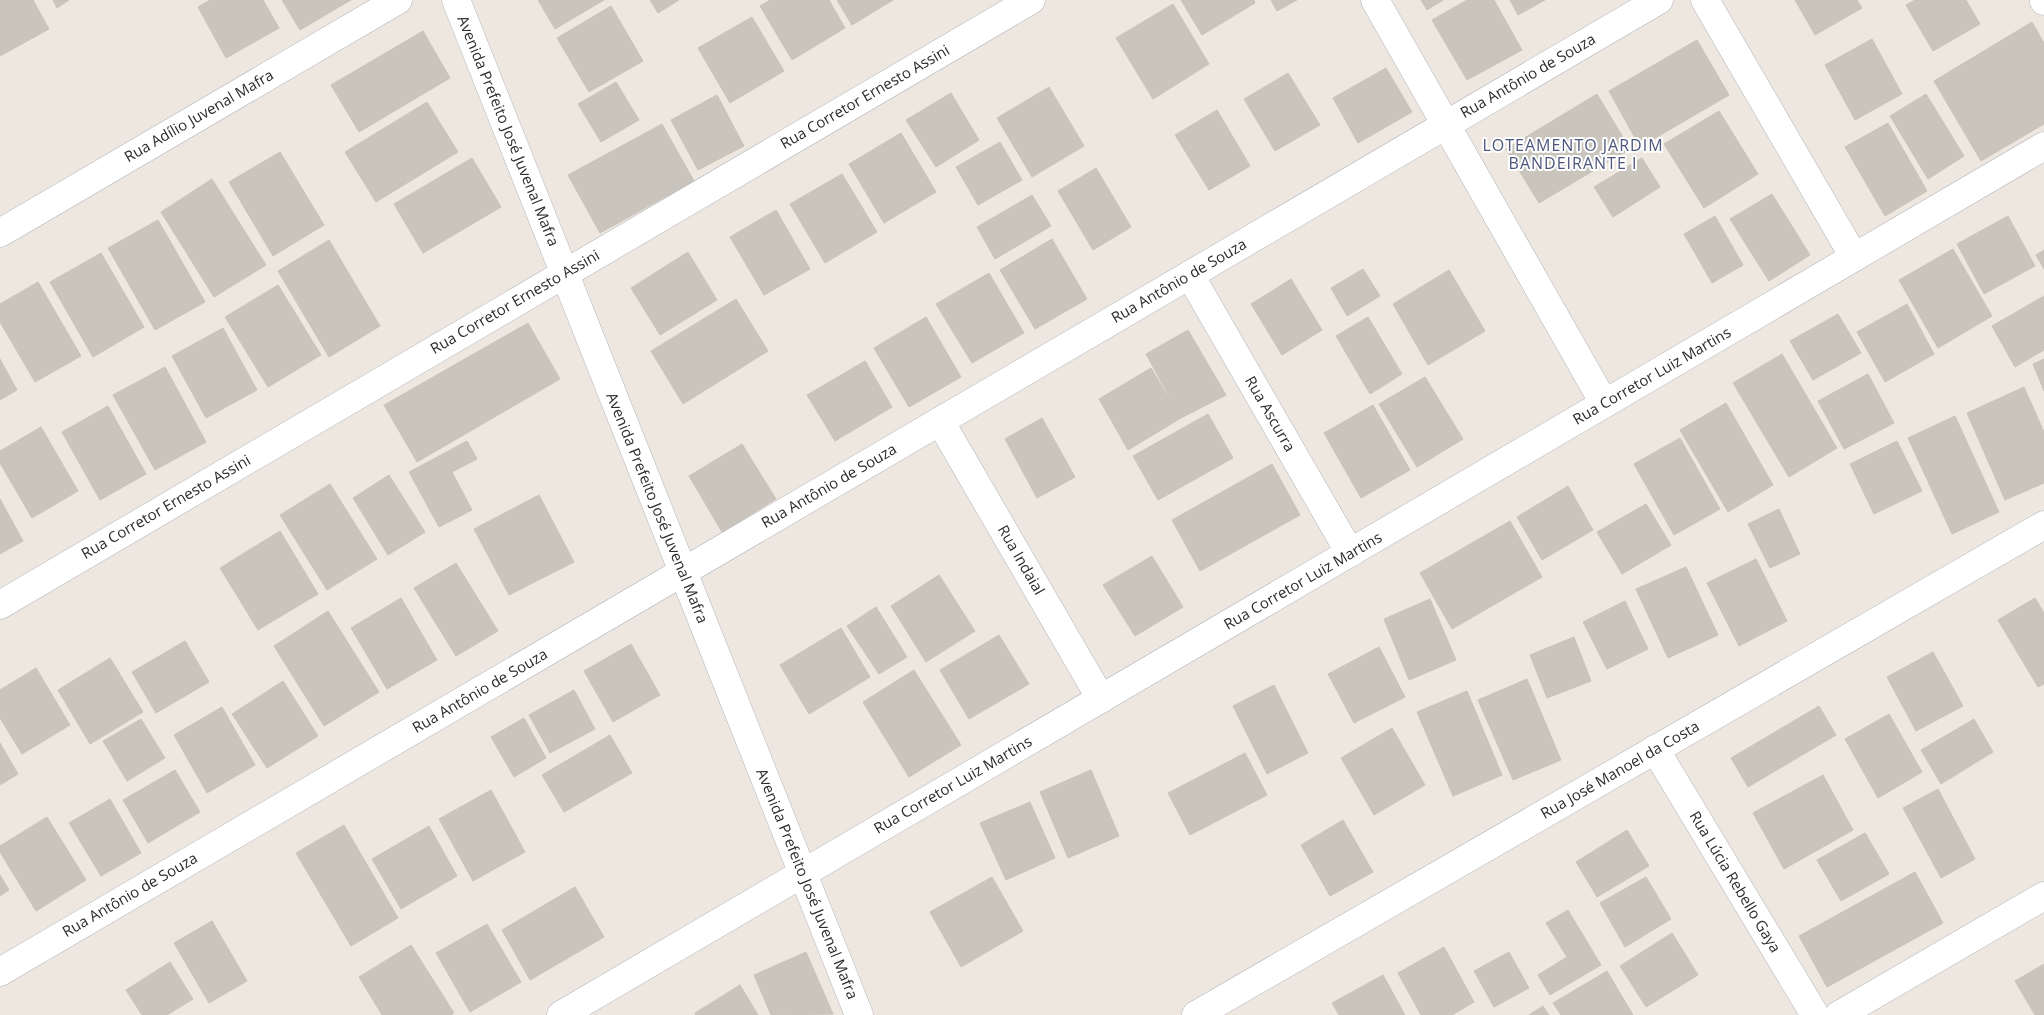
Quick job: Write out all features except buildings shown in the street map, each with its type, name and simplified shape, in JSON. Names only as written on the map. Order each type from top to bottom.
[{"type":"street","name":"Rua Adílio Juvenal Mafra","points":[[0,233],[398,0]]},
{"type":"street","name":"Avenida Prefeito José Juvenal Mafra","points":[[456,0],[859,1015]]},
{"type":"street","name":"Rua Corretor Ernesto Assini","points":[[0,605],[1031,0]]},
{"type":"street","points":[[1375,0],[1604,403]]},
{"type":"street","name":"Rua Antônio de Souza","points":[[0,972],[1659,0]]},
{"type":"street","points":[[1705,0],[1854,257]]},
{"type":"street","name":"Rua Corretor Luiz Martins","points":[[561,1015],[2044,146]]},
{"type":"street","name":"Rua Ascurra","points":[[1190,275],[1350,553]]},
{"type":"street","name":"Rua Indaial","points":[[940,421],[1101,699]]},
{"type":"street","name":"Rua José Manoel da Costa","points":[[1196,1015],[2044,525]]},
{"type":"street","name":"Rua Lúcia Rebello Gaya","points":[[1655,750],[1815,1015]]},
{"type":"street","points":[[1839,1015],[2044,896]]},
{"type":"district","name":"LOTEAMENTO JARDIM BANDEIRANTE I","points":[[1573,154]]}]
